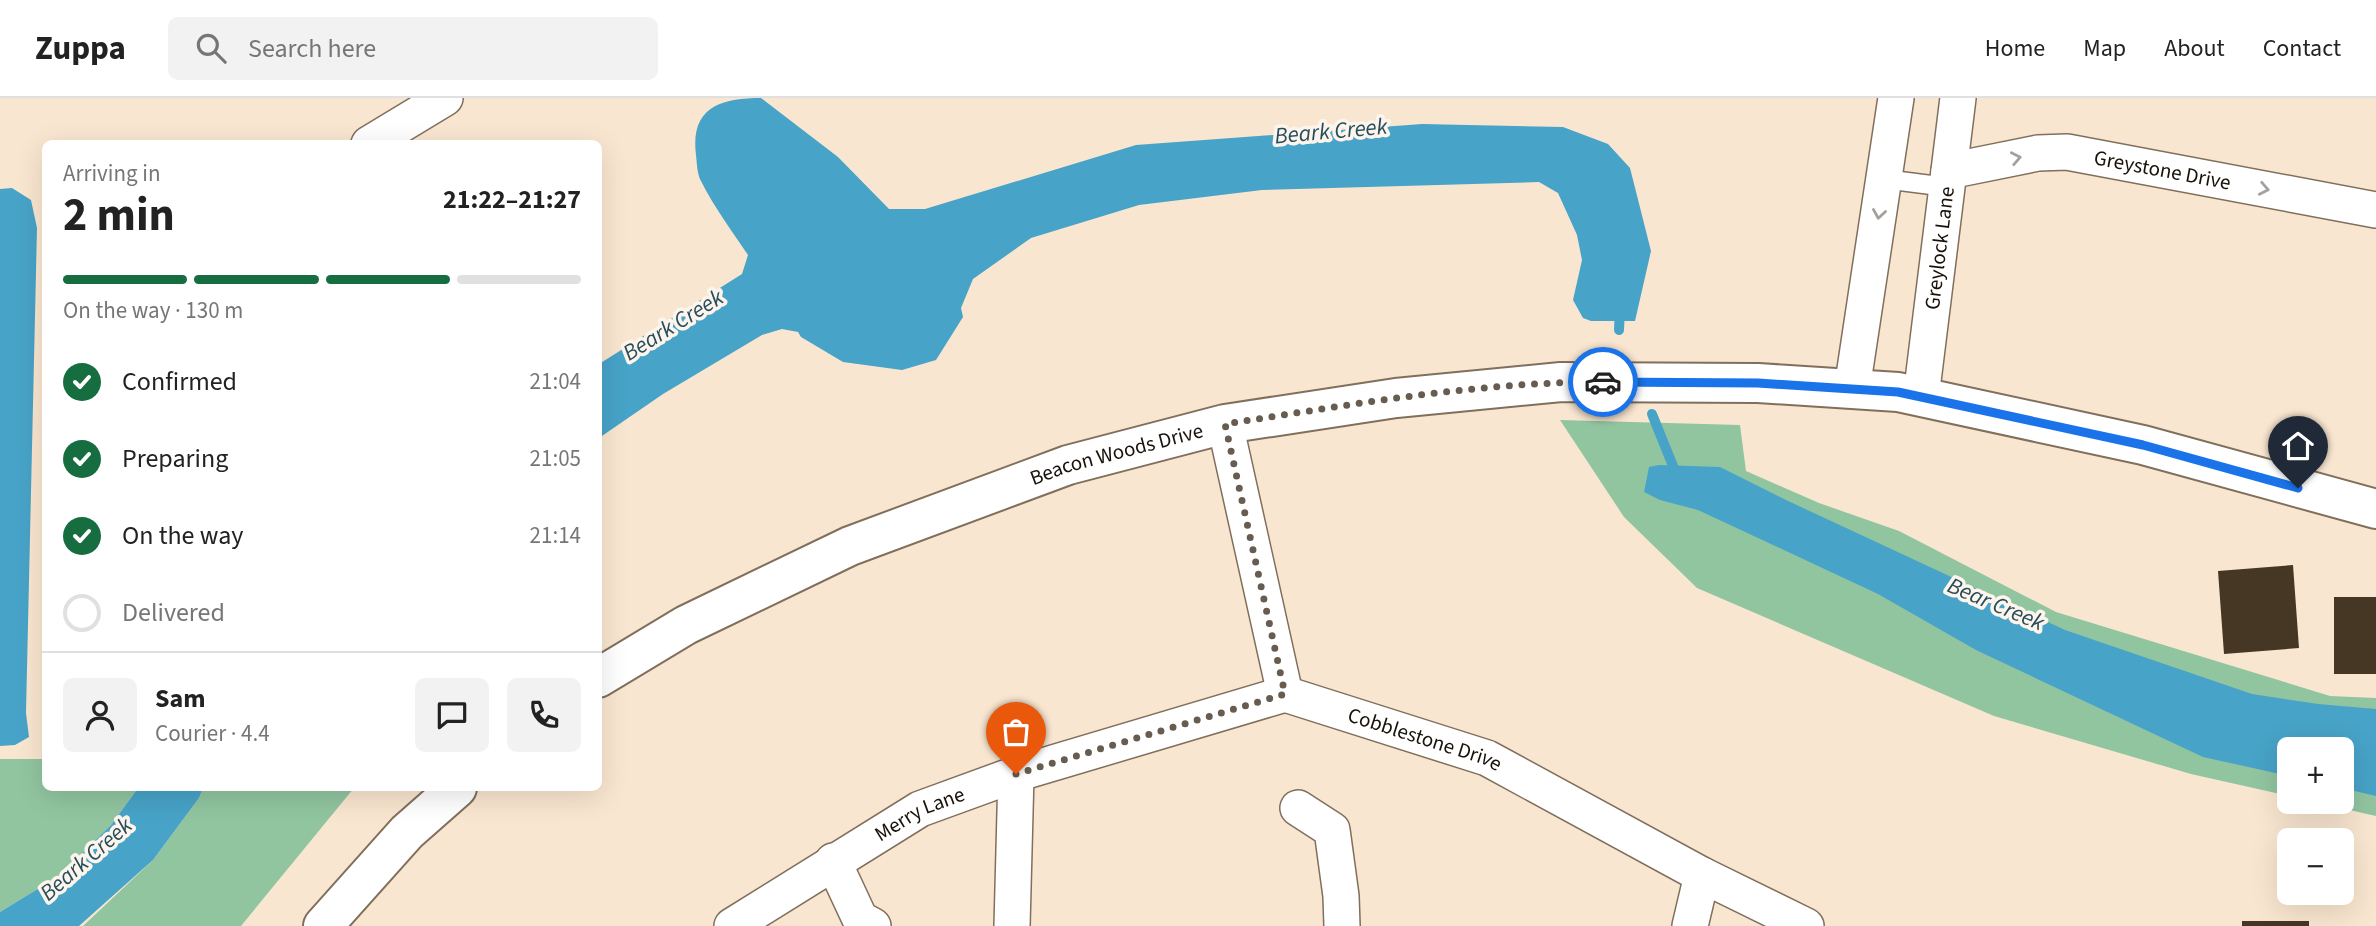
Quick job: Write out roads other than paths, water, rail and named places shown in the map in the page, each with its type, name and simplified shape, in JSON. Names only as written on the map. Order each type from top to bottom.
[{"type":"street","points":[[376,140],[445,98]]},
{"type":"street","points":[[1852,389],[1896,98]]},
{"type":"street","name":"Greylock Lane","points":[[1921,397],[1958,98]]},
{"type":"street","name":"Greystone Drive","points":[[1948,179],[2038,153],[2067,152],[2376,210]]},
{"type":"street","name":"Beacon Woods Drive","points":[[602,676],[686,625],[850,547],[1068,465],[1225,424],[1396,398],[1560,382],[1758,383],[1898,392],[2143,445],[2376,509]]},
{"type":"street","points":[[1225,424],[1285,694]]},
{"type":"street","name":"Merry Lane","points":[[732,926],[920,809],[1016,774],[1285,694]]},
{"type":"street","name":"Cobblestone Drive","points":[[1285,694],[1487,758],[1702,875],[1806,926]]},
{"type":"street","points":[[1012,926],[1016,774]]},
{"type":"street","points":[[323,926],[407,832],[454,791]]},
{"type":"street","points":[[1298,808],[1332,830],[1341,896],[1342,926]]},
{"type":"street","points":[[833,861],[860,919],[873,926]]},
{"type":"street","points":[[1690,926],[1702,875]]},
{"type":"lane","points":[[1884,179],[1948,179]]},
{"type":"water","points":[[746,98],[761,98],[838,157],[889,209],[925,209],[1136,145],[1422,124],[1563,127],[1608,144],[1630,168],[1651,251],[1635,321],[1591,321],[1583,318],[1573,300],[1582,260],[1577,235],[1558,193],[1539,182],[1262,190],[1139,205],[1031,238],[973,279],[961,308],[963,317],[936,360],[902,370],[843,362],[801,337],[798,332],[782,329],[762,335],[663,394],[602,436],[602,362],[742,274],[748,255],[717,210],[700,178],[695,139],[703,116],[711,108]]},
{"type":"water","points":[[12,188],[31,200],[37,228],[26,713],[29,737],[15,745],[0,746],[0,189]]},
{"type":"water","points":[[1649,467],[1720,467],[2065,630],[2252,694],[2376,709],[2376,796],[2354,791],[2354,737],[2277,737],[2277,773],[2203,757],[1976,650],[1878,594],[1698,510],[1660,500],[1644,492]]},
{"type":"water","points":[[136,791],[202,791],[153,860],[79,926],[0,926],[0,912],[59,876],[111,825]]},
{"type":"waterway","name":"Beark Creek","points":[[1619,330],[1620,308]]},
{"type":"waterway","name":"Bear Creek","points":[[1652,414],[1675,471],[1681,474]]}]
